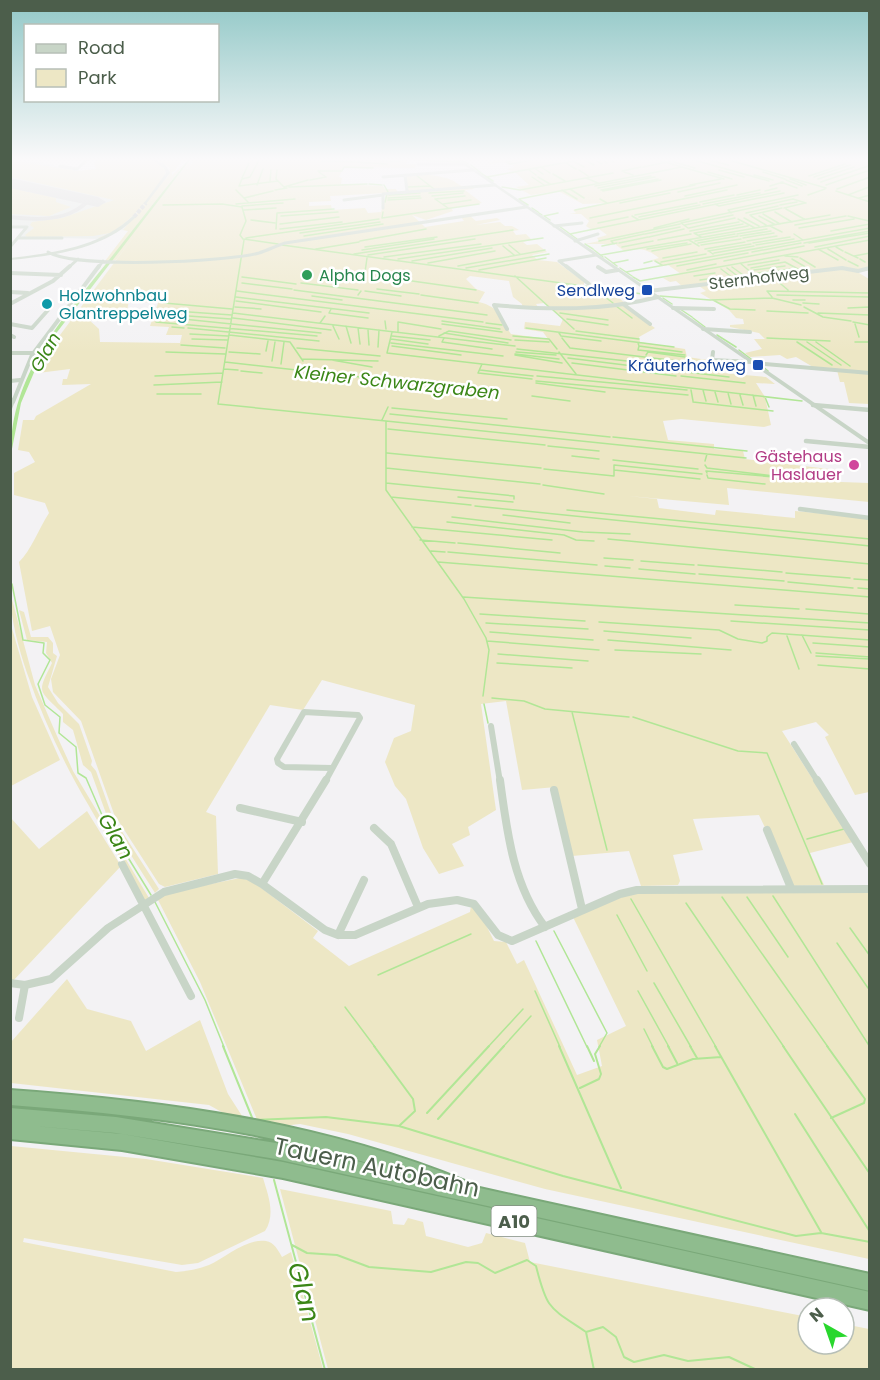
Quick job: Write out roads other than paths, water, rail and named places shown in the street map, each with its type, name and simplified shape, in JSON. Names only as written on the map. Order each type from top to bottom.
[{"type":"highway","points":[[10,1097],[102,1105],[269,1132],[406,1165],[481,1197]]},
{"type":"highway","name":"A10","points":[[10,1116],[116,1125],[276,1151],[481,1197]]},
{"type":"highway","name":"Tauern Autobahn","points":[[10,1131],[132,1143],[283,1170],[870,1301]]},
{"type":"highway","name":"Tauern Autobahn","points":[[481,1197],[870,1283]]},
{"type":"street","points":[[10,259],[112,236],[128,224]]},
{"type":"street","points":[[48,252],[57,258],[104,261],[242,256],[280,245],[413,224]]},
{"type":"street","points":[[554,226],[569,224]]},
{"type":"street","points":[[554,226],[868,443]]},
{"type":"street","points":[[10,227],[27,227],[10,247]]},
{"type":"street","points":[[575,241],[598,234]]},
{"type":"street","points":[[18,238],[62,238]]},
{"type":"street","points":[[589,284],[560,261],[596,255]]},
{"type":"street","points":[[10,304],[62,275],[78,260]]},
{"type":"street","points":[[10,408],[20,380],[34,352],[104,261]]},
{"type":"street","points":[[598,267],[606,272],[618,270]]},
{"type":"street","name":"Sternhofweg","points":[[649,291],[842,268],[858,271],[870,268]]},
{"type":"street","points":[[12,274],[62,275]]},
{"type":"street","points":[[10,292],[30,293]]},
{"type":"street","points":[[507,329],[502,316],[493,306],[496,304],[553,310],[623,304],[658,297]]},
{"type":"street","points":[[623,304],[650,324]]},
{"type":"street","points":[[673,308],[714,309]]},
{"type":"street","points":[[10,324],[32,328],[48,310]]},
{"type":"street","points":[[703,329],[750,332]]},
{"type":"street","points":[[10,352],[34,352]]},
{"type":"street","points":[[713,352],[712,360],[870,373]]},
{"type":"street","points":[[10,381],[20,380]]},
{"type":"street","points":[[813,405],[870,411]]},
{"type":"street","points":[[806,441],[868,443]]},
{"type":"street","points":[[800,509],[870,518]]},
{"type":"street","points":[[262,884],[302,822],[360,718],[358,715],[304,712],[277,759],[278,763],[284,767],[332,768]]},
{"type":"street","points":[[491,726],[518,876],[531,911],[545,927]]},
{"type":"street","points":[[794,744],[828,802],[870,864]]},
{"type":"street","points":[[555,790],[582,909]]},
{"type":"street","points":[[240,808],[302,822]]},
{"type":"street","points":[[374,828],[392,844],[418,908]]},
{"type":"street","points":[[767,830],[791,888]]},
{"type":"street","points":[[122,864],[145,903],[191,996]]},
{"type":"street","points":[[10,983],[25,985],[38,983],[58,974],[91,941],[164,892],[235,874],[248,876],[262,884],[324,930],[338,935],[355,935],[418,908],[448,901],[474,903],[498,935],[508,940],[518,939],[582,909],[637,890],[870,889]]},
{"type":"street","points":[[338,935],[364,880]]},
{"type":"street","points":[[19,1018],[25,985]]},
{"type":"waterway","points":[[245,224],[240,235],[243,239],[278,244]]},
{"type":"waterway","points":[[276,224],[276,229]]},
{"type":"waterway","points":[[280,229],[321,224]]},
{"type":"waterway","points":[[246,238],[341,224]]},
{"type":"waterway","points":[[300,233],[363,224]]},
{"type":"waterway","points":[[304,236],[380,224]]},
{"type":"waterway","points":[[570,234],[617,224]]},
{"type":"waterway","points":[[654,228],[668,224]]},
{"type":"waterway","points":[[599,241],[678,224]]},
{"type":"waterway","points":[[683,224],[688,228]]},
{"type":"waterway","points":[[689,228],[706,224]]},
{"type":"waterway","points":[[690,231],[726,224]]},
{"type":"waterway","points":[[695,233],[741,224]]},
{"type":"waterway","points":[[748,224],[755,228]]},
{"type":"waterway","points":[[601,255],[776,224]]},
{"type":"waterway","points":[[799,228],[821,224]]},
{"type":"waterway","points":[[831,231],[868,224]]},
{"type":"waterway","points":[[559,226],[570,234]]},
{"type":"waterway","points":[[699,235],[748,226]]},
{"type":"waterway","points":[[770,226],[782,232]]},
{"type":"waterway","points":[[645,234],[680,227]]},
{"type":"waterway","points":[[626,272],[870,228]]},
{"type":"waterway","points":[[360,241],[426,229]]},
{"type":"waterway","points":[[649,237],[684,229]]},
{"type":"waterway","points":[[737,234],[767,229]]},
{"type":"waterway","points":[[354,254],[513,230]]},
{"type":"waterway","points":[[740,236],[771,231]]},
{"type":"waterway","points":[[804,243],[870,231]]},
{"type":"waterway","points":[[694,233],[701,237]]},
{"type":"waterway","points":[[743,238],[774,233]]},
{"type":"waterway","points":[[809,243],[870,233]]},
{"type":"waterway","points":[[570,234],[577,239]]},
{"type":"waterway","points":[[614,244],[611,241],[644,234]]},
{"type":"waterway","points":[[658,240],[691,234]]},
{"type":"waterway","points":[[695,241],[735,234]]},
{"type":"waterway","points":[[794,234],[803,240]]},
{"type":"waterway","points":[[698,243],[738,236]]},
{"type":"waterway","points":[[747,241],[777,236]]},
{"type":"waterway","points":[[815,247],[870,236]]},
{"type":"waterway","points":[[365,247],[437,237]]},
{"type":"waterway","points":[[619,243],[648,237]]},
{"type":"waterway","points":[[753,243],[790,237]]},
{"type":"waterway","points":[[398,259],[543,238]]},
{"type":"waterway","points":[[362,250],[434,239]]},
{"type":"waterway","points":[[368,255],[475,239]]},
{"type":"waterway","points":[[701,245],[741,239]]},
{"type":"waterway","points":[[756,245],[794,239]]},
{"type":"waterway","name":"Kleiner Schwarzgraben","points":[[231,324],[244,240]]},
{"type":"waterway","points":[[689,240],[699,246]]},
{"type":"waterway","points":[[818,249],[870,240]]},
{"type":"waterway","points":[[622,247],[653,241]]},
{"type":"waterway","points":[[316,249],[359,242]]},
{"type":"waterway","points":[[705,249],[745,242]]},
{"type":"waterway","points":[[647,249],[687,243]]},
{"type":"waterway","points":[[752,252],[801,243]]},
{"type":"waterway","points":[[384,257],[481,244]]},
{"type":"waterway","points":[[585,244],[593,249]]},
{"type":"waterway","points":[[602,246],[614,244]]},
{"type":"waterway","points":[[652,251],[691,244]]},
{"type":"waterway","points":[[708,251],[751,244]]},
{"type":"waterway","points":[[282,245],[516,277]]},
{"type":"waterway","points":[[509,245],[520,254]]},
{"type":"waterway","points":[[503,246],[514,255]]},
{"type":"waterway","points":[[714,253],[754,246]]},
{"type":"waterway","points":[[724,261],[804,246]]},
{"type":"waterway","points":[[836,247],[843,251]]},
{"type":"waterway","points":[[412,261],[492,248]]},
{"type":"waterway","points":[[740,263],[818,249]]},
{"type":"waterway","points":[[818,249],[838,260]]},
{"type":"waterway","points":[[828,249],[846,260]]},
{"type":"waterway","points":[[458,266],[545,250]]},
{"type":"waterway","points":[[594,250],[603,257]]},
{"type":"waterway","points":[[428,263],[495,251]]},
{"type":"waterway","points":[[663,258],[697,252]]},
{"type":"waterway","points":[[845,252],[858,258]]},
{"type":"waterway","points":[[677,266],[748,253]]},
{"type":"waterway","points":[[854,256],[870,253]]},
{"type":"waterway","points":[[466,268],[549,254]]},
{"type":"waterway","points":[[661,262],[706,254]]},
{"type":"waterway","points":[[785,256],[798,257]]},
{"type":"waterway","points":[[605,257],[613,263]]},
{"type":"waterway","points":[[365,272],[367,258]]},
{"type":"waterway","points":[[479,270],[546,258]]},
{"type":"waterway","points":[[800,258],[815,267]]},
{"type":"waterway","points":[[792,259],[807,268]]},
{"type":"waterway","points":[[860,259],[865,262]]},
{"type":"waterway","points":[[613,263],[628,260]]},
{"type":"waterway","points":[[748,265],[779,260]]},
{"type":"waterway","points":[[644,263],[652,261]]},
{"type":"waterway","points":[[655,261],[662,265]]},
{"type":"waterway","points":[[848,261],[858,266]]},
{"type":"waterway","points":[[751,268],[785,262],[798,269]]},
{"type":"waterway","points":[[613,263],[617,266]]},
{"type":"waterway","points":[[633,277],[640,281],[740,263]]},
{"type":"waterway","points":[[740,263],[753,274]]},
{"type":"waterway","points":[[687,270],[716,264]]},
{"type":"waterway","points":[[754,270],[785,266]]},
{"type":"waterway","points":[[732,267],[746,277]]},
{"type":"waterway","points":[[620,268],[626,272]]},
{"type":"waterway","points":[[727,268],[740,278]]},
{"type":"waterway","points":[[721,269],[733,278]]},
{"type":"waterway","points":[[758,273],[791,269]]},
{"type":"waterway","points":[[405,278],[407,272]]},
{"type":"waterway","points":[[626,272],[632,276]]},
{"type":"waterway","points":[[694,276],[715,273]]},
{"type":"waterway","points":[[242,277],[296,284]]},
{"type":"waterway","points":[[516,277],[650,295]]},
{"type":"waterway","points":[[516,277],[549,307]]},
{"type":"waterway","points":[[700,280],[722,277]]},
{"type":"waterway","points":[[775,279],[788,290]]},
{"type":"waterway","points":[[405,280],[476,290]]},
{"type":"waterway","points":[[242,283],[292,289]]},
{"type":"waterway","points":[[301,283],[358,290]]},
{"type":"waterway","points":[[565,284],[579,296]]},
{"type":"waterway","points":[[644,284],[651,289]]},
{"type":"waterway","points":[[583,286],[591,293]]},
{"type":"waterway","points":[[593,288],[613,303]]},
{"type":"waterway","points":[[377,289],[419,294]]},
{"type":"waterway","points":[[294,290],[487,315]]},
{"type":"waterway","points":[[237,291],[483,322]]},
{"type":"waterway","points":[[358,295],[361,291]]},
{"type":"waterway","points":[[365,291],[401,296]]},
{"type":"waterway","points":[[772,297],[767,291],[870,293]]},
{"type":"waterway","points":[[421,295],[478,303]]},
{"type":"waterway","points":[[777,295],[870,297]]},
{"type":"waterway","points":[[312,296],[342,300]]},
{"type":"waterway","points":[[660,296],[710,300],[772,298],[801,305]]},
{"type":"waterway","points":[[236,297],[369,313]]},
{"type":"waterway","points":[[663,298],[672,304]]},
{"type":"waterway","points":[[713,300],[730,309],[755,310]]},
{"type":"waterway","points":[[793,300],[805,300]]},
{"type":"waterway","points":[[236,301],[321,312]]},
{"type":"waterway","points":[[164,303],[232,309]]},
{"type":"waterway","points":[[803,303],[819,304]]},
{"type":"waterway","points":[[616,306],[632,318]]},
{"type":"waterway","points":[[235,307],[261,309]]},
{"type":"waterway","points":[[804,307],[823,317],[851,321]]},
{"type":"waterway","points":[[848,308],[870,307]]},
{"type":"waterway","points":[[331,309],[329,313],[368,318]]},
{"type":"waterway","points":[[680,309],[692,317]]},
{"type":"waterway","points":[[161,310],[232,315]]},
{"type":"waterway","points":[[553,310],[574,329]]},
{"type":"waterway","points":[[767,311],[808,313]]},
{"type":"waterway","points":[[233,313],[346,326]]},
{"type":"waterway","points":[[560,313],[608,320]]},
{"type":"waterway","points":[[818,313],[870,315]]},
{"type":"waterway","points":[[160,314],[231,319]]},
{"type":"waterway","points":[[320,323],[325,316]]},
{"type":"waterway","points":[[233,318],[331,330]]},
{"type":"waterway","points":[[693,318],[705,327]]},
{"type":"waterway","points":[[183,319],[231,324]]},
{"type":"waterway","points":[[567,319],[608,325]]},
{"type":"waterway","points":[[385,321],[386,329]]},
{"type":"waterway","points":[[442,321],[500,329]]},
{"type":"waterway","points":[[156,322],[230,328]]},
{"type":"waterway","points":[[398,331],[398,322],[441,329]]},
{"type":"waterway","points":[[853,322],[870,325]]},
{"type":"waterway","points":[[486,323],[502,325]]},
{"type":"waterway","name":"Kleiner Schwarzgraben","points":[[230,328],[231,324]]},
{"type":"waterway","points":[[231,324],[321,333]]},
{"type":"waterway","points":[[442,324],[502,332]]},
{"type":"waterway","points":[[855,324],[859,337]]},
{"type":"waterway","points":[[333,326],[339,339]]},
{"type":"waterway","points":[[346,326],[379,330]]},
{"type":"waterway","points":[[346,326],[351,343]]},
{"type":"waterway","points":[[172,327],[184,328]]},
{"type":"waterway","points":[[188,328],[229,332]]},
{"type":"waterway","points":[[230,328],[317,336]]},
{"type":"waterway","points":[[358,328],[360,344]]},
{"type":"waterway","points":[[526,328],[674,347]]},
{"type":"waterway","points":[[368,330],[369,345]]},
{"type":"waterway","points":[[378,347],[379,330]]},
{"type":"waterway","points":[[379,330],[515,346]]},
{"type":"waterway","points":[[445,333],[449,331],[511,340]]},
{"type":"waterway","points":[[576,331],[639,339]]},
{"type":"waterway","name":"Kleiner Schwarzgraben","points":[[223,373],[229,332]]},
{"type":"waterway","points":[[229,332],[319,341]]},
{"type":"waterway","points":[[392,332],[387,353],[753,395]]},
{"type":"waterway","points":[[439,336],[445,333]]},
{"type":"waterway","points":[[445,333],[508,343]]},
{"type":"waterway","points":[[559,333],[561,336],[601,341]]},
{"type":"waterway","points":[[190,334],[228,336]]},
{"type":"waterway","points":[[229,335],[290,342],[303,361]]},
{"type":"waterway","points":[[717,335],[736,347]]},
{"type":"waterway","points":[[392,336],[430,340]]},
{"type":"waterway","points":[[513,336],[549,339],[557,349]]},
{"type":"waterway","points":[[444,338],[442,342],[492,349]]},
{"type":"waterway","points":[[562,338],[570,348],[727,367]]},
{"type":"waterway","points":[[767,338],[830,341]]},
{"type":"waterway","points":[[192,339],[227,340]]},
{"type":"waterway","points":[[391,339],[428,344]]},
{"type":"waterway","points":[[515,340],[549,342]]},
{"type":"waterway","points":[[266,351],[268,341]]},
{"type":"waterway","points":[[272,361],[275,342]]},
{"type":"waterway","points":[[281,364],[284,342]]},
{"type":"waterway","points":[[797,342],[832,365]]},
{"type":"waterway","points":[[807,342],[841,365]]},
{"type":"waterway","points":[[816,342],[850,366]]},
{"type":"waterway","points":[[855,342],[870,342]]},
{"type":"waterway","points":[[391,343],[503,356]]},
{"type":"waterway","points":[[181,345],[225,348]]},
{"type":"waterway","points":[[392,346],[461,355]]},
{"type":"waterway","points":[[639,346],[682,352]]},
{"type":"waterway","points":[[639,346],[638,350],[685,355]]},
{"type":"waterway","points":[[297,348],[380,356]]},
{"type":"waterway","points":[[517,349],[560,354]]},
{"type":"waterway","points":[[739,350],[751,359]]},
{"type":"waterway","points":[[166,352],[225,354]]},
{"type":"waterway","points":[[229,352],[260,354]]},
{"type":"waterway","points":[[516,352],[556,355]]},
{"type":"waterway","points":[[646,355],[648,352],[685,357]]},
{"type":"waterway","points":[[515,354],[559,359]]},
{"type":"waterway","points":[[560,354],[719,371]]},
{"type":"waterway","points":[[560,354],[576,374]]},
{"type":"waterway","points":[[515,355],[562,363]]},
{"type":"waterway","points":[[568,358],[682,372]]},
{"type":"waterway","points":[[302,359],[378,361]]},
{"type":"waterway","points":[[332,360],[372,367]]},
{"type":"waterway","name":"Kleiner Schwarzgraben","points":[[225,362],[477,390]]},
{"type":"waterway","points":[[572,363],[676,376]]},
{"type":"waterway","points":[[482,364],[478,373],[532,379]]},
{"type":"waterway","points":[[762,366],[768,371]]},
{"type":"waterway","points":[[224,369],[238,370]]},
{"type":"waterway","points":[[480,370],[533,376]]},
{"type":"waterway","points":[[241,371],[262,373]]},
{"type":"waterway","points":[[686,372],[729,377]]},
{"type":"waterway","points":[[155,376],[223,373]]},
{"type":"waterway","name":"Kleiner Schwarzgraben","points":[[221,382],[223,373]]},
{"type":"waterway","points":[[537,376],[687,390]]},
{"type":"waterway","points":[[681,376],[745,383]]},
{"type":"waterway","points":[[536,381],[688,395]]},
{"type":"waterway","points":[[154,385],[221,382]]},
{"type":"waterway","name":"Kleiner Schwarzgraben","points":[[221,382],[218,404],[386,421]]},
{"type":"waterway","points":[[536,383],[605,392]]},
{"type":"waterway","points":[[691,390],[693,401]]},
{"type":"waterway","points":[[703,390],[706,401]]},
{"type":"waterway","points":[[715,392],[718,402]]},
{"type":"waterway","points":[[728,393],[731,404]]},
{"type":"waterway","points":[[157,394],[201,394]]},
{"type":"waterway","points":[[740,395],[743,405]]},
{"type":"waterway","points":[[753,395],[802,401]]},
{"type":"waterway","points":[[753,395],[756,406]]},
{"type":"waterway","name":"Kleiner Schwarzgraben","points":[[532,396],[570,401]]},
{"type":"waterway","points":[[765,397],[769,407]]},
{"type":"waterway","points":[[693,402],[773,411]]},
{"type":"waterway","points":[[382,420],[388,407]]},
{"type":"waterway","points":[[392,408],[507,419]]},
{"type":"waterway","points":[[390,414],[610,437]]},
{"type":"waterway","points":[[386,421],[746,458]]},
{"type":"waterway","name":"Kleiner Schwarzgraben","points":[[386,421],[386,468]]},
{"type":"waterway","points":[[388,429],[545,445]]},
{"type":"waterway","points":[[613,437],[747,451]]},
{"type":"waterway","points":[[548,446],[599,451]]},
{"type":"waterway","points":[[387,453],[541,468]]},
{"type":"waterway","points":[[705,461],[707,454]]},
{"type":"waterway","points":[[572,456],[599,459]]},
{"type":"waterway","points":[[613,460],[698,469]]},
{"type":"waterway","points":[[614,470],[614,465],[702,474]]},
{"type":"waterway","points":[[705,465],[707,468],[774,476]]},
{"type":"waterway","points":[[386,468],[540,484]]},
{"type":"waterway","name":"Kleiner Schwarzgraben","points":[[386,468],[386,483]]},
{"type":"waterway","points":[[544,469],[614,476],[614,470]]},
{"type":"waterway","points":[[614,470],[700,479]]},
{"type":"waterway","points":[[707,473],[706,471],[774,477]]},
{"type":"waterway","points":[[707,475],[708,478],[765,484]]},
{"type":"waterway","points":[[386,483],[514,496],[514,499]]},
{"type":"waterway","name":"Kleiner Schwarzgraben","points":[[386,483],[386,490],[391,497]]},
{"type":"waterway","points":[[543,485],[604,494]]},
{"type":"waterway","points":[[391,497],[471,505]]},
{"type":"waterway","name":"Kleiner Schwarzgraben","points":[[391,497],[413,527]]},
{"type":"waterway","points":[[458,497],[513,502]]},
{"type":"waterway","points":[[475,506],[870,546]]},
{"type":"waterway","points":[[567,510],[870,539]]},
{"type":"waterway","points":[[503,515],[570,523]]},
{"type":"waterway","points":[[452,517],[583,532],[630,534]]},
{"type":"waterway","points":[[447,522],[564,535],[576,540],[594,541]]},
{"type":"waterway","points":[[413,527],[552,540]]},
{"type":"waterway","name":"Kleiner Schwarzgraben","points":[[413,527],[422,540]]},
{"type":"waterway","points":[[608,539],[870,564]]},
{"type":"waterway","points":[[422,540],[455,543]]},
{"type":"waterway","name":"Kleiner Schwarzgraben","points":[[422,540],[464,599],[486,638],[489,650],[483,696]]},
{"type":"waterway","points":[[458,543],[560,553]]},
{"type":"waterway","points":[[431,551],[445,552]]},
{"type":"waterway","points":[[448,552],[597,565]]},
{"type":"waterway","points":[[604,558],[633,560]]},
{"type":"waterway","points":[[641,561],[694,565]]},
{"type":"waterway","points":[[438,562],[870,597]]},
{"type":"waterway","points":[[698,565],[782,572]]},
{"type":"waterway","points":[[605,566],[630,568]]},
{"type":"waterway","points":[[639,569],[695,574]]},
{"type":"waterway","points":[[786,573],[850,578]]},
{"type":"waterway","points":[[699,574],[784,581]]},
{"type":"waterway","points":[[854,579],[870,580]]},
{"type":"waterway","points":[[788,582],[853,588]]},
{"type":"waterway","name":"Glan","points":[[12,584],[23,640],[44,643],[43,653],[50,660],[38,684],[45,705],[60,717],[59,733],[76,747],[78,773],[86,778],[102,815],[151,895]]},
{"type":"waterway","points":[[858,588],[870,589]]},
{"type":"waterway","points":[[463,597],[870,623]]},
{"type":"waterway","points":[[735,605],[799,609]]},
{"type":"waterway","points":[[806,609],[869,614]]},
{"type":"waterway","points":[[480,614],[585,621]]},
{"type":"waterway","points":[[731,621],[870,630]]},
{"type":"waterway","points":[[599,622],[719,630],[738,639],[762,643],[767,641],[767,637],[772,633],[802,635]]},
{"type":"waterway","points":[[486,623],[588,629]]},
{"type":"waterway","points":[[604,631],[691,638]]},
{"type":"waterway","points":[[490,632],[593,640]]},
{"type":"waterway","points":[[802,635],[870,640]]},
{"type":"waterway","points":[[802,635],[811,653]]},
{"type":"waterway","points":[[787,636],[799,669]]},
{"type":"waterway","points":[[608,640],[731,650]]},
{"type":"waterway","points":[[487,641],[599,650]]},
{"type":"waterway","points":[[813,643],[870,647]]},
{"type":"waterway","points":[[615,650],[701,654]]},
{"type":"waterway","points":[[816,653],[870,657]]},
{"type":"waterway","points":[[498,654],[588,661]]},
{"type":"waterway","points":[[816,656],[870,659]]},
{"type":"waterway","points":[[497,663],[572,668]]},
{"type":"waterway","points":[[818,665],[870,669]]},
{"type":"waterway","points":[[492,698],[524,701],[545,709],[629,717]]},
{"type":"waterway","name":"Kleiner Schwarzgraben","points":[[484,704],[488,723]]},
{"type":"waterway","points":[[572,712],[607,850]]},
{"type":"waterway","points":[[633,717],[738,751],[767,753],[822,884]]},
{"type":"waterway","points":[[807,839],[844,829]]},
{"type":"waterway","points":[[773,896],[870,1047]]},
{"type":"waterway","points":[[722,897],[828,1047]]},
{"type":"waterway","points":[[747,897],[788,957]]},
{"type":"waterway","points":[[631,899],[716,1047]]},
{"type":"waterway","name":"Glan","points":[[155,902],[205,1000],[224,1047]]},
{"type":"waterway","points":[[686,903],[784,1047]]},
{"type":"waterway","points":[[617,915],[647,971]]},
{"type":"waterway","points":[[850,928],[870,956]]},
{"type":"waterway","points":[[554,931],[607,1033],[599,1047]]},
{"type":"waterway","points":[[378,975],[471,934]]},
{"type":"waterway","points":[[536,941],[587,1047]]},
{"type":"waterway","points":[[837,943],[868,988]]},
{"type":"waterway","points":[[654,983],[691,1047]]},
{"type":"waterway","points":[[535,991],[560,1047]]},
{"type":"waterway","points":[[638,991],[669,1047]]},
{"type":"waterway","points":[[345,1007],[375,1047]]},
{"type":"waterway","points":[[488,1047],[523,1009]]},
{"type":"waterway","points":[[503,1047],[531,1016]]},
{"type":"waterway","points":[[644,1029],[653,1047]]},
{"type":"waterway","points":[[223,1046],[253,1120],[326,1117],[399,1126]]},
{"type":"waterway","points":[[374,1046],[413,1099],[415,1111],[399,1126]]},
{"type":"waterway","points":[[427,1113],[489,1046]]},
{"type":"waterway","points":[[438,1119],[504,1046]]},
{"type":"waterway","points":[[559,1046],[621,1188]]},
{"type":"waterway","points":[[587,1046],[594,1061]]},
{"type":"waterway","points":[[580,1088],[599,1079],[601,1074],[595,1054],[600,1046]]},
{"type":"waterway","points":[[652,1046],[663,1067],[667,1069],[693,1059],[721,1057]]},
{"type":"waterway","points":[[668,1046],[677,1063]]},
{"type":"waterway","points":[[690,1046],[697,1058]]},
{"type":"waterway","points":[[715,1046],[821,1232]]},
{"type":"waterway","points":[[783,1046],[832,1118]]},
{"type":"waterway","points":[[827,1046],[865,1099],[864,1103],[832,1118]]},
{"type":"waterway","points":[[795,1114],[870,1232]]},
{"type":"waterway","points":[[832,1118],[870,1174]]},
{"type":"waterway","points":[[399,1126],[563,1176],[796,1236],[821,1233],[870,1242]]},
{"type":"waterway","name":"Glan","points":[[274,1180],[325,1370]]},
{"type":"waterway","points":[[292,1245],[307,1253],[337,1255],[369,1267],[431,1272],[466,1262],[478,1263],[495,1273],[527,1260],[536,1266],[543,1291],[551,1306],[586,1332]]},
{"type":"waterway","points":[[586,1332],[603,1327],[616,1337],[624,1357],[634,1362],[664,1355],[688,1361],[729,1357],[757,1370]]},
{"type":"waterway","points":[[586,1332],[594,1370]]},
{"type":"place","name":"Alpha Dogs","points":[[307,275]]},
{"type":"place","name":"Sendlweg","points":[[647,290]]},
{"type":"place","name":"Holzwohnbau Glantreppelweg","points":[[47,304]]},
{"type":"place","name":"Kräuterhofweg","points":[[758,365]]},
{"type":"place","name":"Gästehaus Haslauer","points":[[854,465]]}]
